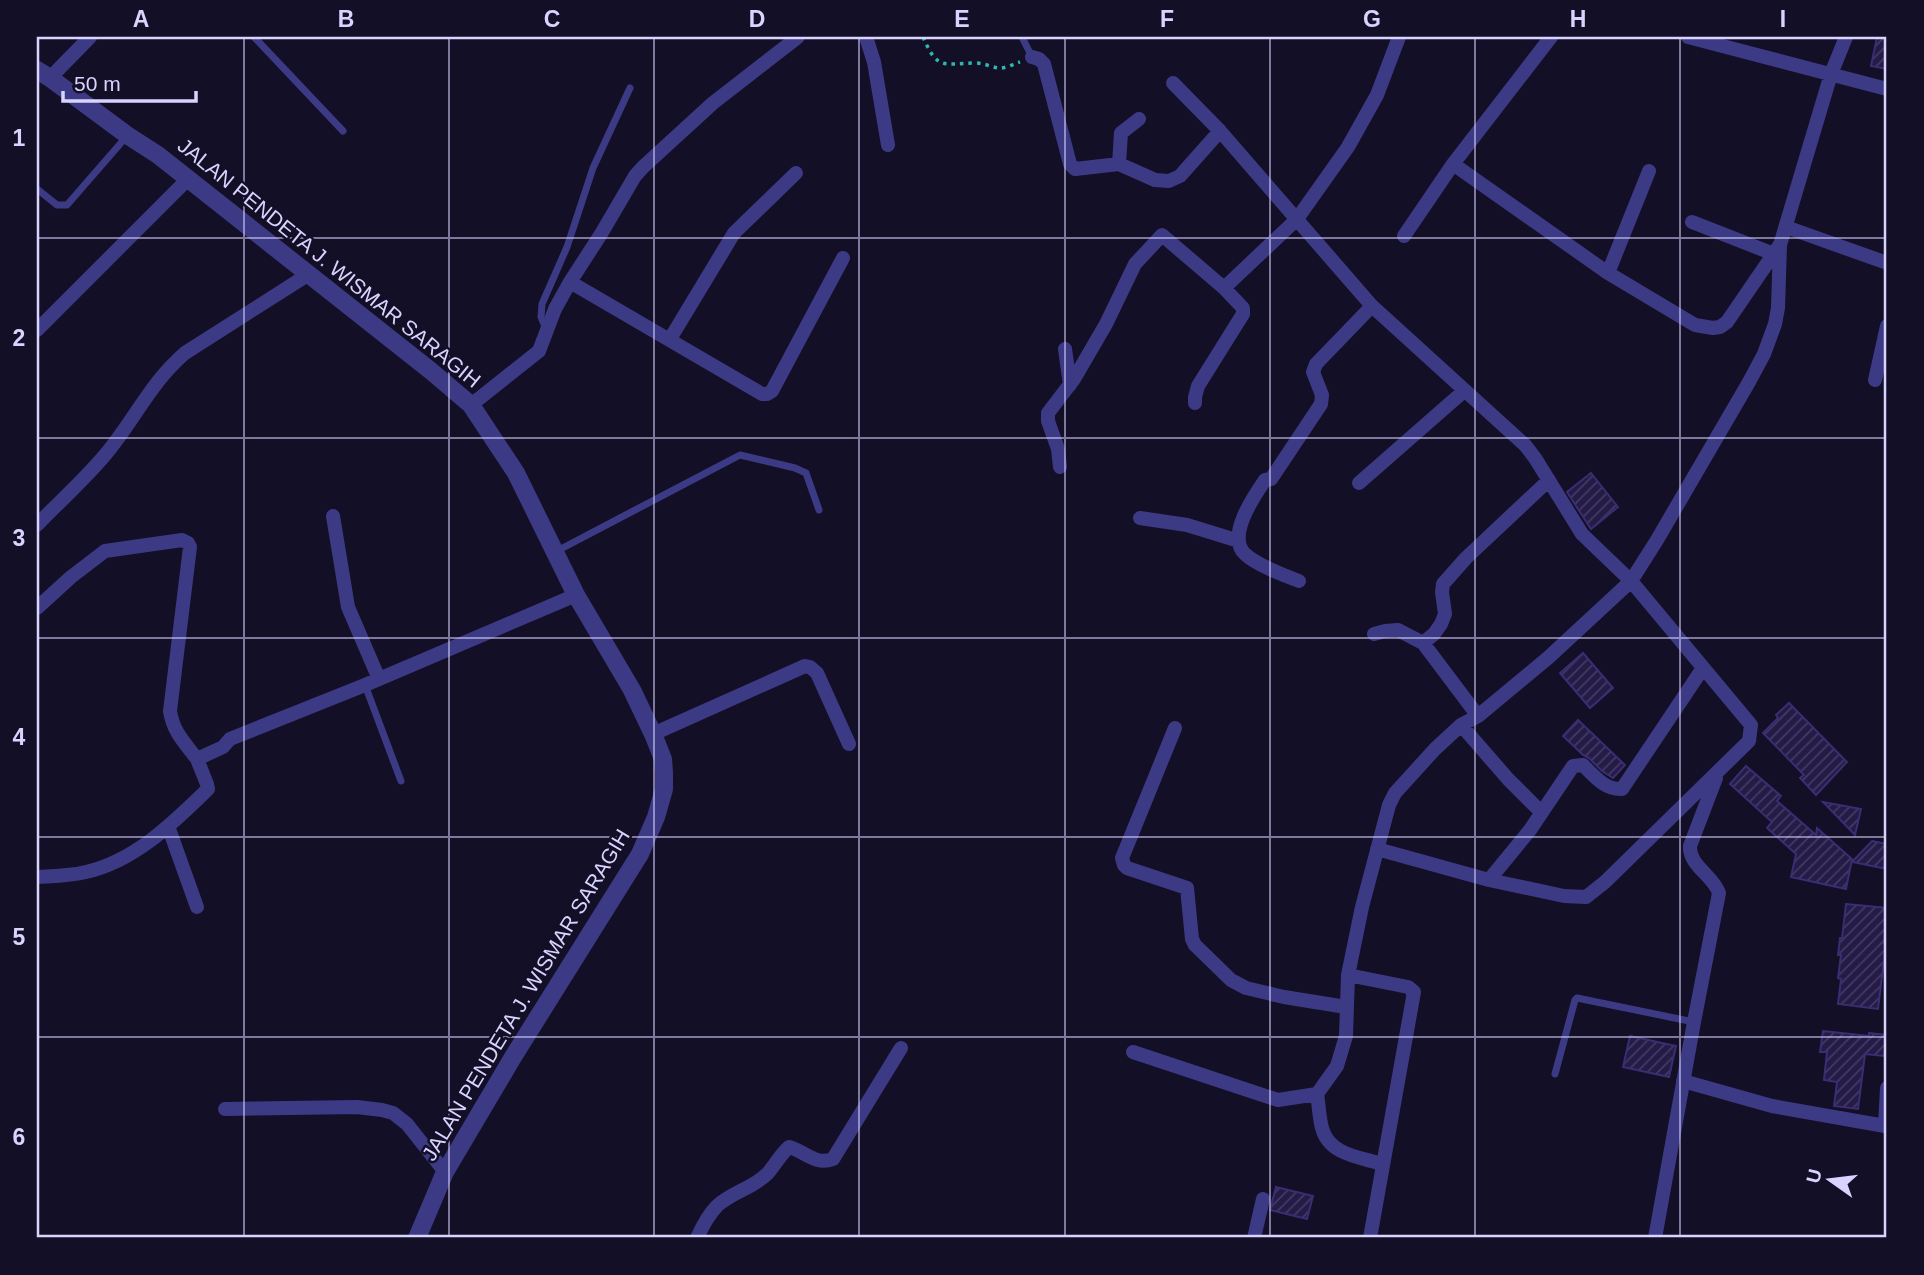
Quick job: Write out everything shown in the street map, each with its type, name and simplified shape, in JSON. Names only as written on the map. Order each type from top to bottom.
[{"type":"street","points":[[43,74],[90,37]]},
{"type":"street","points":[[471,405],[536,355],[542,347],[555,309],[635,176],[713,103],[798,37]]},
{"type":"street","points":[[866,37],[874,62],[888,145]]},
{"type":"street","points":[[1404,236],[1453,164],[1551,37]]},
{"type":"street","points":[[1688,37],[1887,89]]},
{"type":"street","points":[[1453,164],[1608,273],[1695,325],[1720,327],[1727,322],[1777,249],[1786,227],[1831,74],[1846,37]]},
{"type":"street","points":[[1224,288],[1297,219],[1348,147],[1377,95],[1394,39]]},
{"type":"street","points":[[1032,57],[1040,59],[1044,64],[1072,168],[1078,170],[1119,164],[1155,180],[1169,181],[1180,176],[1220,131]]},
{"type":"street","name":"JALAN PENDETA J. WISMAR SARAGIH","points":[[43,74],[158,156],[471,405],[516,473],[576,596],[632,690],[663,759],[664,789],[656,817],[640,854],[513,1057],[445,1172],[417,1238]]},
{"type":"street","points":[[1173,83],[1220,131],[1372,306],[1525,445],[1581,534],[1630,582],[1751,725],[1749,741],[1586,897],[1564,896],[1489,880],[1377,849]]},
{"type":"street","points":[[1119,164],[1121,133],[1139,120]]},
{"type":"street","points":[[1608,273],[1649,171]]},
{"type":"street","points":[[670,340],[734,233],[796,173]]},
{"type":"street","points":[[37,330],[187,180]]},
{"type":"street","points":[[1692,222],[1777,249]]},
{"type":"street","points":[[1786,227],[1887,263]]},
{"type":"street","points":[[1060,467],[1058,449],[1047,416],[1070,385],[1106,324],[1135,264],[1162,236],[1242,306],[1243,314],[1198,386],[1195,403]]},
{"type":"street","points":[[1382,1164],[1334,1148],[1326,1139],[1322,1128],[1317,1094],[1337,1066],[1346,1036],[1349,975],[1389,804],[1395,793],[1435,749],[1549,657],[1630,582],[1674,512],[1764,354],[1777,316],[1777,249]]},
{"type":"street","points":[[570,282],[762,394],[767,394],[772,391],[843,258]]},
{"type":"street","points":[[37,525],[105,455],[161,376],[173,364],[185,353],[309,274]]},
{"type":"street","points":[[1299,581],[1244,554],[1238,541],[1240,527],[1251,500],[1265,480],[1270,479],[1321,404],[1322,395],[1314,368],[1372,306]]},
{"type":"street","points":[[1875,380],[1887,326]]},
{"type":"street","points":[[1065,349],[1070,385]]},
{"type":"street","points":[[1359,483],[1465,391]]},
{"type":"street","points":[[1423,643],[1434,634],[1445,614],[1443,584],[1466,558],[1549,480]]},
{"type":"street","points":[[333,516],[348,607],[372,682]]},
{"type":"street","points":[[1140,518],[1187,525],[1238,541]]},
{"type":"street","points":[[37,608],[105,551],[182,540],[188,543],[190,547],[170,711],[172,724],[197,760],[208,789],[168,826],[135,851],[118,860],[87,872],[37,877]]},
{"type":"street","points":[[197,760],[223,747],[230,739],[576,596]]},
{"type":"street","points":[[1374,635],[1398,630],[1423,643],[1478,716]]},
{"type":"street","points":[[653,734],[805,666],[817,673],[849,744]]},
{"type":"street","points":[[1489,880],[1530,830],[1573,766],[1583,765],[1610,788],[1622,789],[1703,667]]},
{"type":"street","points":[[1461,726],[1541,812]]},
{"type":"street","points":[[1175,728],[1122,858],[1124,865],[1187,888],[1192,939],[1195,945],[1237,985],[1284,997],[1346,1007]]},
{"type":"street","points":[[1655,1238],[1719,893],[1715,883],[1693,860],[1690,846],[1718,772]]},
{"type":"street","points":[[168,826],[197,908]]},
{"type":"street","points":[[1349,975],[1408,987],[1414,992],[1370,1238]]},
{"type":"street","points":[[697,1238],[707,1218],[718,1205],[768,1173],[789,1147],[817,1161],[833,1159],[901,1048]]},
{"type":"street","points":[[1133,1052],[1278,1100],[1317,1094]]},
{"type":"street","points":[[1683,1081],[1772,1106],[1886,1127],[1887,1088]]},
{"type":"street","points":[[225,1109],[357,1108],[393,1113],[407,1124],[445,1172]]},
{"type":"street","points":[[1254,1238],[1263,1199]]},
{"type":"lane","points":[[1022,37],[1032,57]]},
{"type":"lane","points":[[259,39],[344,131]]},
{"type":"lane","points":[[547,332],[541,317],[542,304],[567,247],[597,159],[630,89]]},
{"type":"lane","points":[[37,188],[57,205],[67,205],[127,135]]},
{"type":"lane","points":[[555,553],[740,455],[806,473],[818,510]]},
{"type":"lane","points":[[372,682],[401,781]]},
{"type":"lane","points":[[1555,1074],[1574,1000],[1577,998],[1694,1022]]},
{"type":"path","points":[[923,37],[929,52],[947,65],[979,63],[1000,69],[1032,57]]},
{"type":"building","points":[[1877,37],[1887,37],[1887,69],[1871,66]]},
{"type":"building","points":[[1591,473],[1618,507],[1591,529],[1567,492]]},
{"type":"building","points":[[1583,653],[1613,688],[1590,708],[1560,673]]},
{"type":"building","points":[[1789,703],[1847,762],[1816,795],[1800,778],[1804,775],[1763,733]]},
{"type":"building","points":[[1578,720],[1625,765],[1613,778],[1563,736]]},
{"type":"building","points":[[1746,766],[1781,796],[1777,801],[1816,835],[1817,828],[1852,859],[1846,889],[1791,877],[1796,854],[1767,828],[1772,822],[1730,784]]},
{"type":"building","points":[[1823,802],[1861,809],[1855,835]]},
{"type":"building","points":[[1872,841],[1887,844],[1887,869],[1852,862]]},
{"type":"building","points":[[1846,904],[1887,908],[1886,943],[1878,1009],[1838,1004],[1841,955],[1838,955]]},
{"type":"building","points":[[1823,1031],[1869,1036],[1869,1033],[1887,1035],[1884,1056],[1865,1054],[1858,1109],[1834,1106],[1837,1082],[1824,1080],[1827,1052],[1820,1052]]},
{"type":"building","points":[[1630,1036],[1676,1046],[1669,1077],[1623,1067]]},
{"type":"building","points":[[1276,1187],[1313,1196],[1307,1219],[1270,1210]]}]
